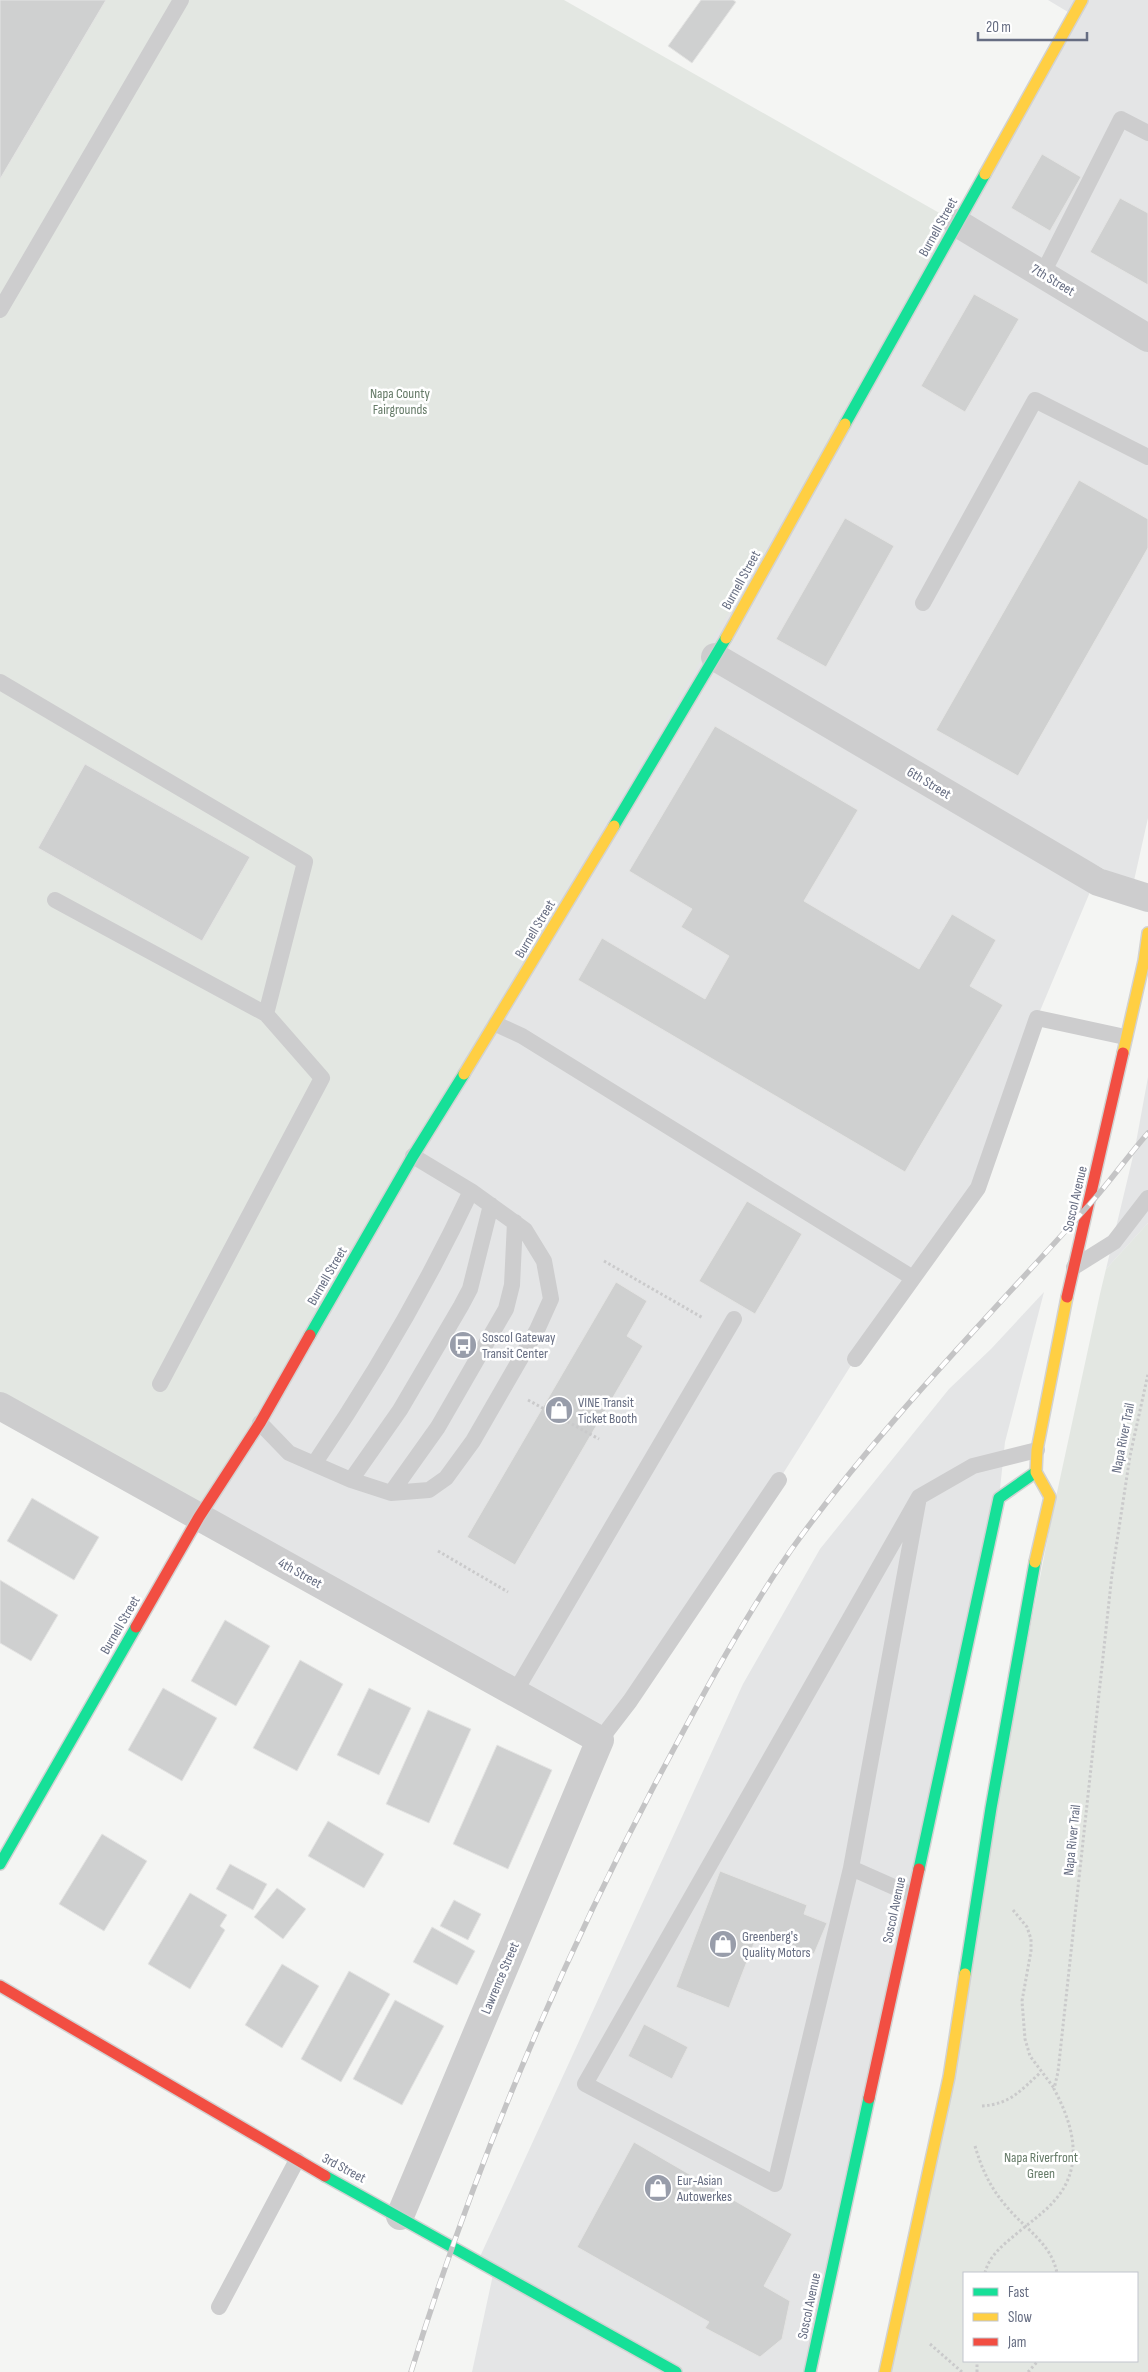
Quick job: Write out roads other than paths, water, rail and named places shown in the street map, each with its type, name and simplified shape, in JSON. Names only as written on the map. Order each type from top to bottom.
[{"type":"street","name":"Burnell Street","points":[[0,1864],[199,1517],[260,1423],[413,1156],[496,1024],[715,657],[1082,0]]},
{"type":"street","name":"7th Street","points":[[957,223],[1043,273],[1148,338]]},
{"type":"street","name":"6th Street","points":[[715,657],[1098,882],[1148,898]]},
{"type":"street","name":"Soscol Avenue","points":[[810,2372],[999,1498],[1036,1472],[1037,1450],[1074,1267],[1144,962],[1148,933]]},
{"type":"street","name":"4th Street","points":[[0,1406],[600,1740]]},
{"type":"street","points":[[885,2372],[949,2077],[991,1808],[1041,1531],[1050,1497],[1036,1472]]},
{"type":"street","name":"Lawrence Street","points":[[400,2216],[600,1740]]},
{"type":"street","name":"3rd Street","points":[[0,1986],[298,2160],[676,2372]]},
{"type":"lane","points":[[0,310],[181,0]]},
{"type":"lane","points":[[1043,273],[1121,120],[1148,133]]},
{"type":"lane","points":[[923,603],[1035,400],[1148,457]]},
{"type":"lane","points":[[0,682],[305,862],[266,1014]]},
{"type":"lane","points":[[55,900],[266,1014],[322,1078],[160,1384]]},
{"type":"lane","points":[[855,1359],[978,1188],[1037,1018],[1126,1037]]},
{"type":"lane","points":[[496,1024],[522,1036],[913,1278]]},
{"type":"lane","points":[[260,1423],[289,1453],[351,1480],[391,1493],[429,1490],[446,1478],[473,1441],[537,1330],[552,1299],[544,1261],[525,1230],[471,1190],[413,1156]]},
{"type":"lane","points":[[314,1464],[365,1390],[439,1259],[471,1190]]},
{"type":"lane","points":[[1074,1267],[1114,1242],[1148,1198]]},
{"type":"lane","points":[[351,1480],[400,1410],[470,1289],[491,1204]]},
{"type":"lane","points":[[391,1493],[438,1427],[506,1308],[512,1285],[515,1222]]},
{"type":"lane","points":[[515,1692],[730,1325]]},
{"type":"lane","points":[[919,1497],[851,1868],[775,2184],[585,2084],[919,1497],[973,1466],[1037,1450]]},
{"type":"lane","points":[[600,1740],[630,1701],[779,1480]]},
{"type":"lane","points":[[851,1868],[912,1894]]},
{"type":"lane","points":[[219,2308],[298,2160]]},
{"type":"railway","points":[[411,2372],[462,2221],[490,2146],[551,1999],[584,1927],[655,1784],[736,1636],[791,1550],[860,1460],[935,1374],[1096,1197],[1148,1133]]},
{"type":"place","name":"Soscol Gateway Transit Center","points":[[463,1345]]},
{"type":"place","name":"VINE Transit Ticket Booth","points":[[559,1410]]},
{"type":"place","name":"Greenberg's Quality Motors","points":[[723,1944]]},
{"type":"place","name":"Eur-Asian Autowerkes","points":[[658,2188]]},
{"type":"park label","name":"Napa County Fairgrounds","points":[[400,402]]},
{"type":"park label","name":"Napa Riverfront Green","points":[[1041,2166]]}]
